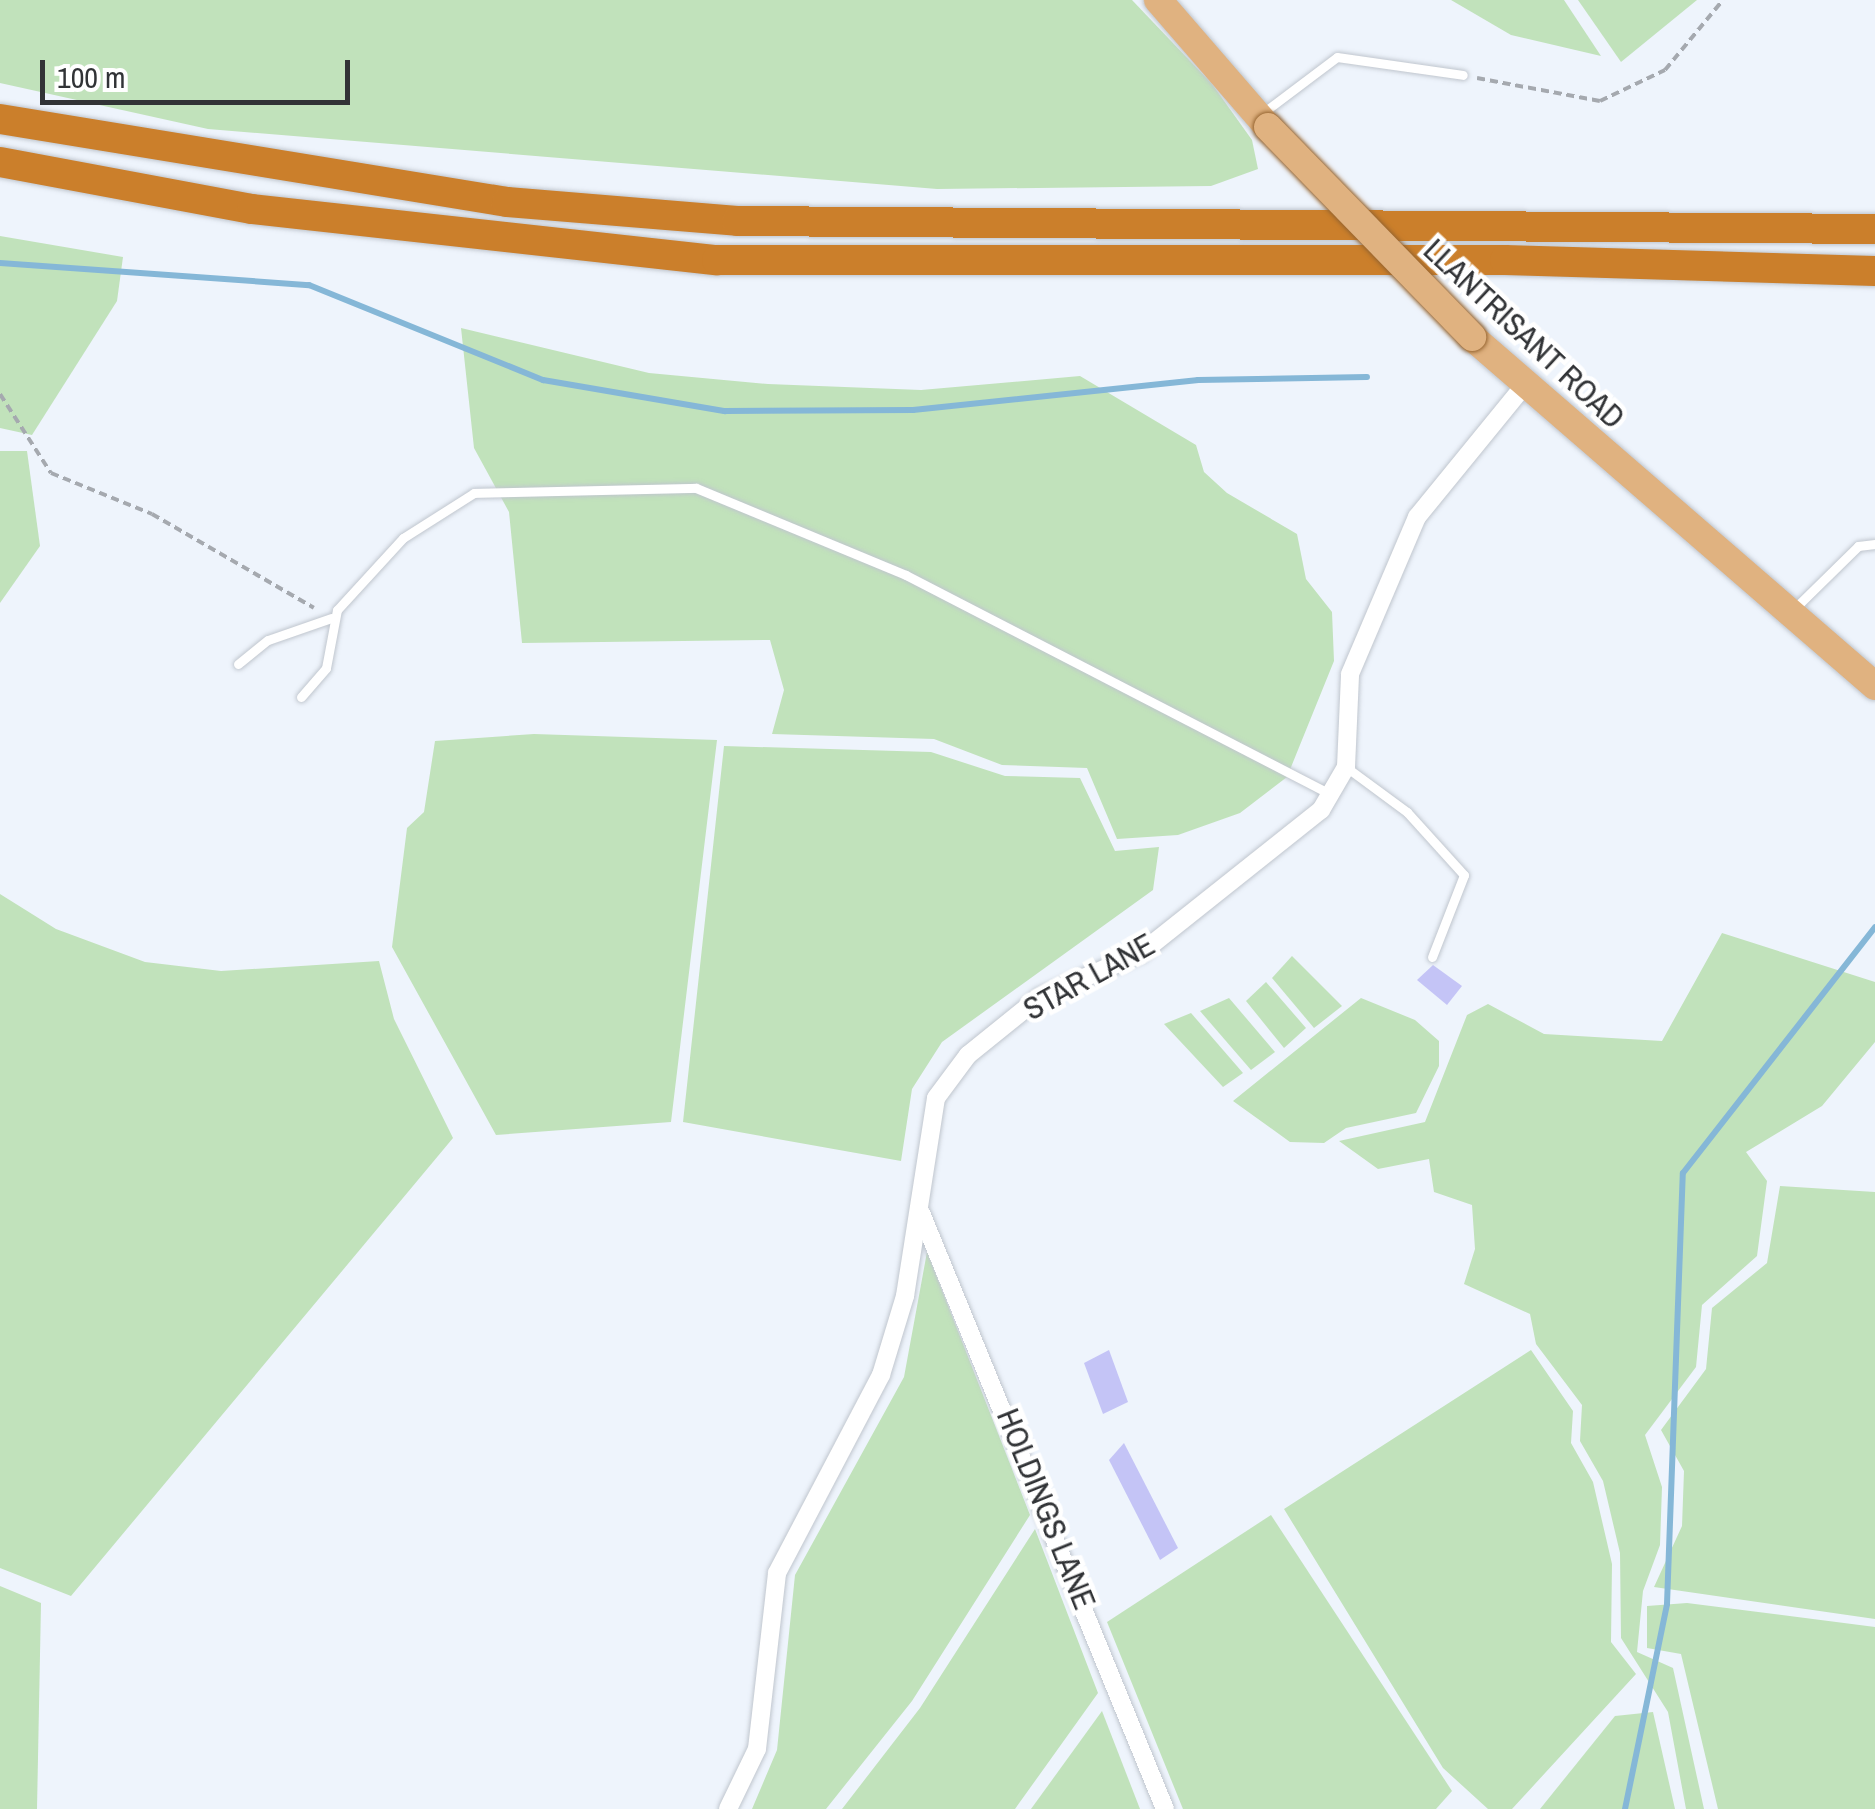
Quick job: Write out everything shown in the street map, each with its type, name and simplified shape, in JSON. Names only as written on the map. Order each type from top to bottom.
[{"type":"highway","points":[[0,119],[507,202],[737,220],[1875,229]]},
{"type":"highway","points":[[0,162],[270,212],[717,260],[1505,260],[1875,271]]},
{"type":"main road","name":"LLANTRISANT ROAD","points":[[1158,0],[1263,122],[1472,338],[1875,686]]},
{"type":"street","name":"STAR LANE","points":[[728,1809],[758,1749],[777,1573],[881,1375],[920,1212],[936,1098],[968,1055],[1040,996],[1141,954],[1299,832],[1332,794],[1346,768],[1350,674],[1418,517],[1524,386]]},
{"type":"street","name":"HOLDINGS LANE","points":[[920,1212],[1165,1809]]},
{"type":"lane","points":[[1263,122],[1337,57],[1462,75]]},
{"type":"lane","points":[[238,664],[268,640],[331,618],[402,538],[474,493],[696,488],[906,575],[1332,794]]},
{"type":"lane","points":[[1789,615],[1858,546],[1875,544]]},
{"type":"lane","points":[[301,698],[326,668],[331,618]]},
{"type":"lane","points":[[1346,768],[1407,812],[1464,875],[1432,957]]},
{"type":"path","points":[[1462,75],[1600,102],[1665,70],[1723,0]]},
{"type":"path","points":[[0,394],[50,473],[152,514],[331,618]]},
{"type":"green space","points":[[0,0],[1132,0],[1212,84],[1252,140],[1258,169],[1211,186],[937,189],[208,129],[0,83]]},
{"type":"green space","points":[[1451,0],[1564,0],[1601,56],[1511,35]]},
{"type":"green space","points":[[1578,0],[1697,0],[1621,62]]},
{"type":"green space","points":[[0,236],[123,257],[117,301],[32,435],[0,428]]},
{"type":"green space","points":[[461,328],[649,373],[768,384],[921,390],[1080,376],[1196,445],[1204,472],[1227,493],[1297,534],[1306,579],[1332,612],[1334,661],[1287,777],[1240,813],[1178,835],[1117,839],[1087,768],[1002,765],[934,739],[772,734],[784,690],[770,640],[522,643],[509,512],[474,448]]},
{"type":"green space","points":[[0,451],[27,451],[40,546],[0,603]]},
{"type":"green space","points":[[534,734],[717,740],[671,1122],[496,1135],[392,947],[407,828],[424,812],[435,741]]},
{"type":"green space","points":[[724,746],[931,752],[1005,776],[1080,778],[1115,851],[1159,847],[1153,890],[942,1042],[912,1089],[901,1161],[683,1122]]},
{"type":"green space","points":[[0,894],[56,929],[145,962],[221,971],[379,961],[394,1019],[453,1138],[71,1596],[0,1568]]},
{"type":"green space","points":[[1722,933],[1875,982],[1875,1042],[1822,1106],[1746,1152],[1767,1181],[1757,1256],[1702,1305],[1696,1367],[1645,1435],[1662,1487],[1660,1545],[1643,1591],[1637,1652],[1673,1668],[1704,1809],[1686,1809],[1668,1712],[1621,1638],[1620,1553],[1603,1481],[1580,1441],[1582,1405],[1536,1344],[1530,1314],[1464,1284],[1475,1249],[1472,1205],[1434,1192],[1429,1159],[1378,1169],[1339,1141],[1425,1122],[1467,1015],[1488,1004],[1544,1034],[1662,1041]]},
{"type":"green space","points":[[1292,956],[1342,1006],[1314,1028],[1272,978]]},
{"type":"green space","points":[[1266,982],[1306,1028],[1284,1048],[1246,1001]]},
{"type":"green space","points":[[1229,998],[1275,1052],[1251,1070],[1200,1011]]},
{"type":"green space","points":[[1361,998],[1415,1020],[1439,1041],[1439,1066],[1416,1113],[1346,1128],[1324,1143],[1290,1142],[1233,1101]]},
{"type":"green space","points":[[1191,1013],[1243,1073],[1223,1087],[1164,1024]]},
{"type":"green space","points":[[1780,1186],[1875,1192],[1875,1619],[1654,1587],[1682,1526],[1684,1471],[1661,1430],[1706,1369],[1712,1308],[1767,1263]]},
{"type":"green space","points":[[927,1252],[1030,1515],[912,1701],[826,1809],[752,1809],[777,1750],[795,1575],[904,1377]]},
{"type":"green space","points":[[1531,1350],[1573,1411],[1571,1443],[1593,1482],[1612,1564],[1611,1642],[1636,1674],[1512,1809],[1488,1809],[1443,1768],[1284,1509]]},
{"type":"green space","points":[[1271,1515],[1452,1791],[1436,1809],[1183,1809],[1107,1622]]},
{"type":"green space","points":[[1035,1529],[1098,1693],[1015,1809],[842,1809],[920,1708]]},
{"type":"green space","points":[[0,1586],[41,1603],[37,1809],[0,1809]]},
{"type":"green space","points":[[1687,1603],[1875,1627],[1875,1809],[1718,1809],[1681,1654],[1647,1648],[1647,1606]]},
{"type":"green space","points":[[1102,1711],[1140,1809],[1031,1809]]},
{"type":"green space","points":[[1653,1712],[1675,1809],[1540,1809],[1615,1716]]},
{"type":"building","points":[[1433,965],[1462,986],[1447,1005],[1417,980]]},
{"type":"building","points":[[1109,1350],[1128,1402],[1103,1414],[1084,1363]]},
{"type":"building","points":[[1124,1443],[1178,1548],[1160,1560],[1109,1460]]},
{"type":"waterway","points":[[0,263],[309,285],[543,380],[725,411],[913,410],[1198,380],[1367,377]]},
{"type":"waterway","points":[[1625,1809],[1667,1604],[1683,1173],[1875,927]]}]
